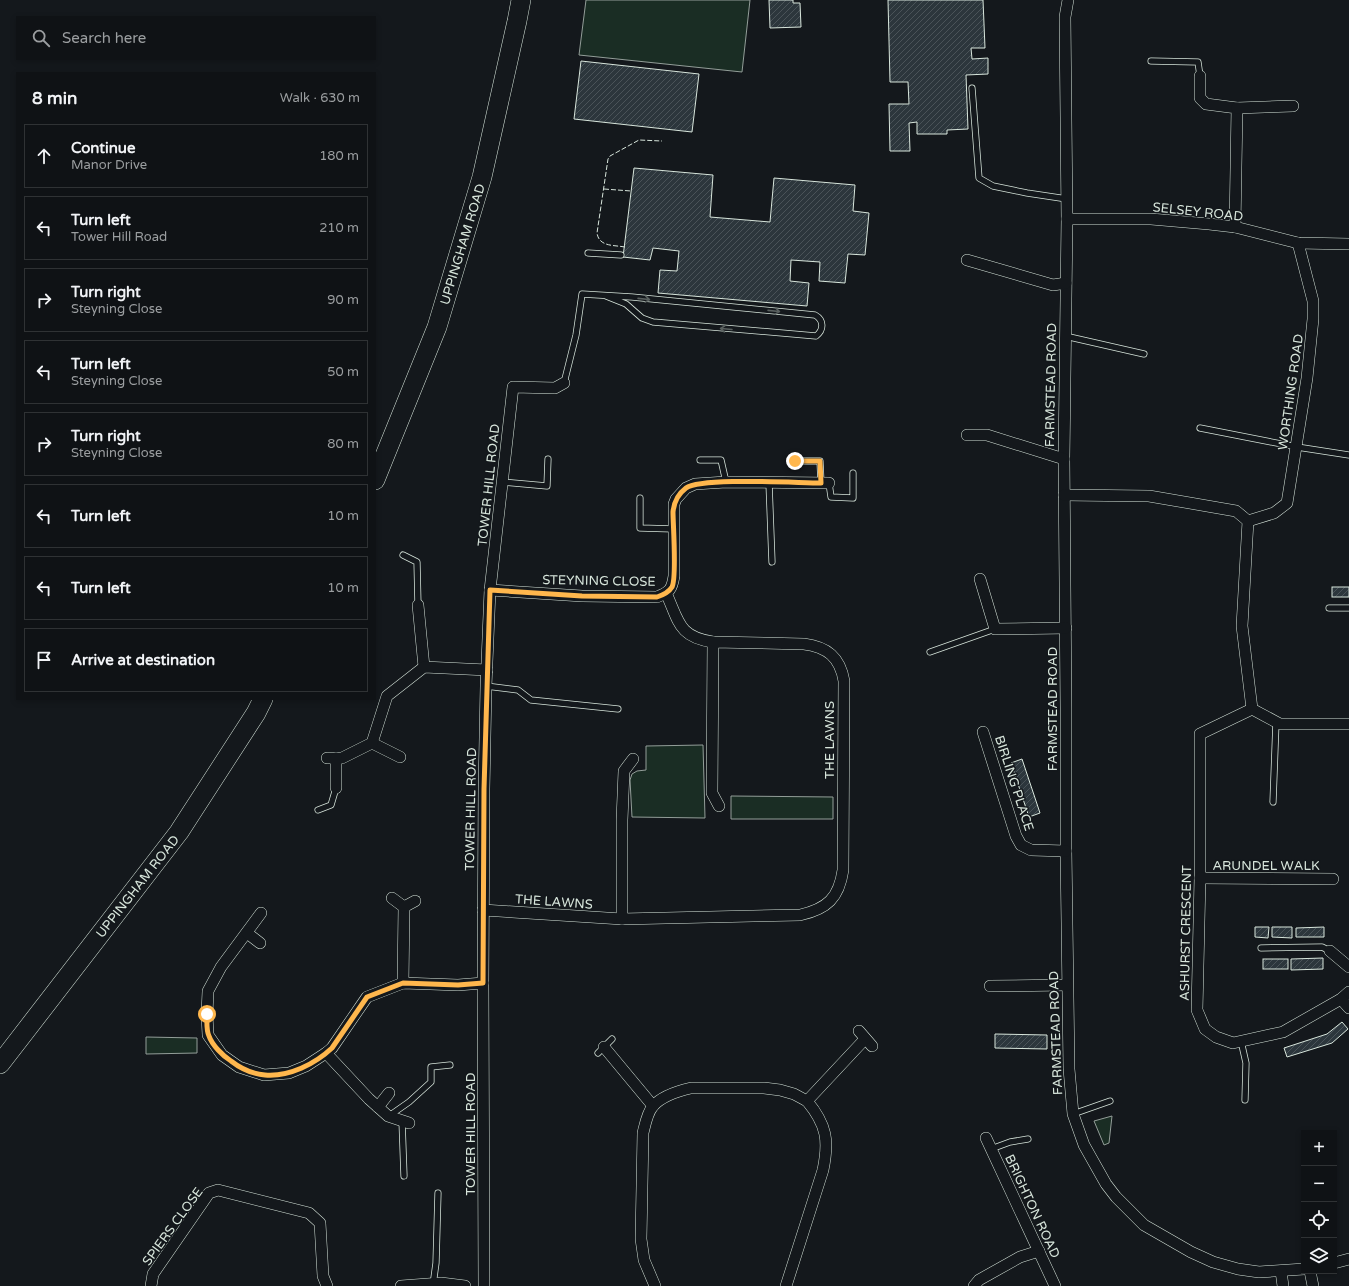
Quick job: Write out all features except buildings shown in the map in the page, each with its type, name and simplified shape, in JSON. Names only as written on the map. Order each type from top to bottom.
[{"type":"highway","name":"UPPINGHAM ROAD","points":[[376,478],[442,312],[482,177],[517,21],[520,0]]},
{"type":"highway","name":"UPPINGHAM ROAD","points":[[0,1064],[179,832],[262,700]]},
{"type":"street","name":"FARMSTEAD ROAD","points":[[1068,0],[1065,17],[1067,219],[1064,495],[1067,985],[1069,1069],[1073,1114],[1084,1145],[1106,1184],[1144,1225],[1191,1252],[1213,1262],[1238,1269],[1259,1272],[1301,1269]]},
{"type":"street","points":[[1200,76],[1200,98],[1206,104],[1237,108],[1293,106]]},
{"type":"street","points":[[1235,227],[1237,108]]},
{"type":"street","name":"SELSEY ROAD","points":[[1067,219],[1151,219],[1208,224],[1235,227],[1298,243],[1349,244]]},
{"type":"street","name":"WORTHING ROAD","points":[[1248,521],[1274,514],[1287,503],[1297,447],[1314,320],[1313,301],[1298,243]]},
{"type":"street","points":[[967,260],[1053,285],[1066,283]]},
{"type":"street","name":"TOWER HILL ROAD","points":[[484,1286],[484,789],[490,590],[513,387],[555,388],[564,383]]},
{"type":"street","points":[[967,435],[987,435],[1064,459]]},
{"type":"street","name":"STEYNING CLOSE","points":[[490,590],[582,596],[657,597],[666,593],[672,586],[674,576],[674,504],[676,499],[686,488],[695,484],[726,482],[825,483]]},
{"type":"street","points":[[1064,495],[1149,496],[1236,510],[1248,521],[1242,626],[1252,710],[1280,724],[1349,724]]},
{"type":"street","points":[[980,579],[995,629],[1066,628]]},
{"type":"street","name":"THE LAWNS","points":[[484,910],[622,919],[800,915],[815,912],[826,905],[837,893],[841,883],[843,870],[844,681],[840,668],[830,654],[817,646],[804,644],[713,642],[700,640],[688,635],[680,625],[666,593]]},
{"type":"street","points":[[418,606],[424,667]]},
{"type":"street","points":[[713,642],[712,793],[720,806]]},
{"type":"street","points":[[336,788],[331,758],[342,758],[372,743],[387,696],[424,667],[487,670]]},
{"type":"street","name":"ASHURST CRESCENT","points":[[1252,710],[1200,734],[1200,878],[1197,1010],[1205,1029],[1216,1037],[1233,1043],[1283,1032],[1345,995]]},
{"type":"street","name":"BIRLING PLACE","points":[[983,732],[1016,836],[1021,845],[1031,850],[1066,851]]},
{"type":"street","points":[[372,743],[400,757]]},
{"type":"street","points":[[622,919],[622,820],[624,771],[633,759]]},
{"type":"street","name":"ARUNDEL WALK","points":[[1200,878],[1332,879]]},
{"type":"street","points":[[392,898],[404,907]]},
{"type":"street","points":[[404,907],[415,902]]},
{"type":"street","points":[[403,983],[404,907]]},
{"type":"street","points":[[261,913],[221,967],[208,992],[207,1014],[208,1036],[222,1055],[239,1067],[264,1075],[289,1073],[306,1066],[326,1054],[332,1048],[367,997],[403,983],[458,985],[483,983]]},
{"type":"street","points":[[247,933],[260,943]]},
{"type":"street","points":[[1330,951],[1349,967]]},
{"type":"street","points":[[990,986],[1067,985]]},
{"type":"street","points":[[1345,995],[1349,1008]]},
{"type":"street","points":[[807,1101],[865,1039]]},
{"type":"street","points":[[605,1046],[653,1106]]},
{"type":"street","points":[[326,1054],[388,1116],[405,1122]]},
{"type":"street","points":[[655,1286],[644,1260],[641,1239],[642,1140],[646,1119],[653,1106],[664,1098],[691,1088],[764,1088],[794,1094],[807,1101],[816,1111],[822,1123],[827,1145],[823,1170],[786,1286]]},
{"type":"street","points":[[378,1107],[389,1093]]},
{"type":"street","name":"BRIGHTON ROAD","points":[[986,1138],[1055,1286]]},
{"type":"street","name":"SPIERS CLOSE","points":[[151,1286],[153,1274],[209,1193],[218,1190],[309,1213],[320,1223],[323,1276],[327,1286]]},
{"type":"street","points":[[974,1286],[979,1280],[1020,1257],[1039,1251]]},
{"type":"street","points":[[1337,1262],[1349,1259]]},
{"type":"street","points":[[1281,1271],[1283,1286]]},
{"type":"street","points":[[1311,1274],[1313,1286]]},
{"type":"street","points":[[401,1286],[433,1285],[441,1283],[465,1286]]},
{"type":"lane","points":[[1150,61],[1198,62],[1200,76]]},
{"type":"lane","points":[[972,88],[979,178],[993,186],[1067,199]]},
{"type":"lane","points":[[588,253],[621,256]]},
{"type":"lane","points":[[564,383],[576,335],[582,294],[632,297],[815,315],[819,318],[822,326],[820,333],[816,336],[653,322],[642,318],[626,304],[606,296]]},
{"type":"lane","points":[[1065,336],[1144,354]]},
{"type":"lane","points":[[1200,428],[1297,447],[1349,454]]},
{"type":"lane","points":[[502,482],[547,486],[548,459]]},
{"type":"lane","points":[[700,460],[722,460],[726,482]]},
{"type":"lane","points":[[795,461],[820,461],[825,483],[831,497],[853,498],[853,473]]},
{"type":"lane","points":[[769,482],[772,562]]},
{"type":"lane","points":[[640,498],[640,528],[674,529]]},
{"type":"lane","points":[[403,555],[417,562],[418,606]]},
{"type":"lane","points":[[1329,608],[1349,608]]},
{"type":"lane","points":[[930,652],[995,629]]},
{"type":"lane","points":[[486,686],[518,690],[531,700],[618,709]]},
{"type":"lane","points":[[1273,802],[1276,722]]},
{"type":"lane","points":[[318,810],[331,805],[336,788]]},
{"type":"lane","points":[[1260,948],[1322,947],[1330,951]]},
{"type":"lane","points":[[1241,1041],[1246,1063],[1245,1100]]},
{"type":"lane","points":[[388,1116],[409,1102],[431,1082],[431,1067],[450,1066]]},
{"type":"lane","points":[[1073,1114],[1110,1101]]},
{"type":"lane","points":[[404,1176],[405,1122]]},
{"type":"lane","points":[[991,1149],[1010,1142],[1028,1139]]},
{"type":"lane","points":[[433,1285],[436,1263],[438,1193]]},
{"type":"green space","points":[[586,0],[750,0],[742,72],[579,55]]},
{"type":"green space","points":[[703,745],[705,818],[632,817],[630,780],[632,774],[637,771],[646,770],[646,746]]},
{"type":"green space","points":[[731,796],[833,797],[833,819],[731,819]]},
{"type":"green space","points":[[146,1037],[197,1038],[197,1053],[146,1054]]},
{"type":"green space","points":[[1112,1116],[1109,1143],[1104,1145],[1094,1121]]},
{"type":"fence","points":[[625,247],[604,243],[598,238],[597,233],[608,159],[610,156],[639,140],[662,141]]},
{"type":"fence","points":[[604,189],[631,191]]},
{"type":"route","points":[[207,1014],[208,1036],[222,1055],[239,1067],[264,1075],[289,1073],[306,1066],[326,1054],[332,1048],[367,997],[403,983],[458,985],[483,983],[484,789],[490,590],[582,596],[657,597],[666,593],[672,586],[674,576],[674,504],[676,499],[686,488],[695,484],[726,482],[821,483],[820,461],[795,461]]}]
